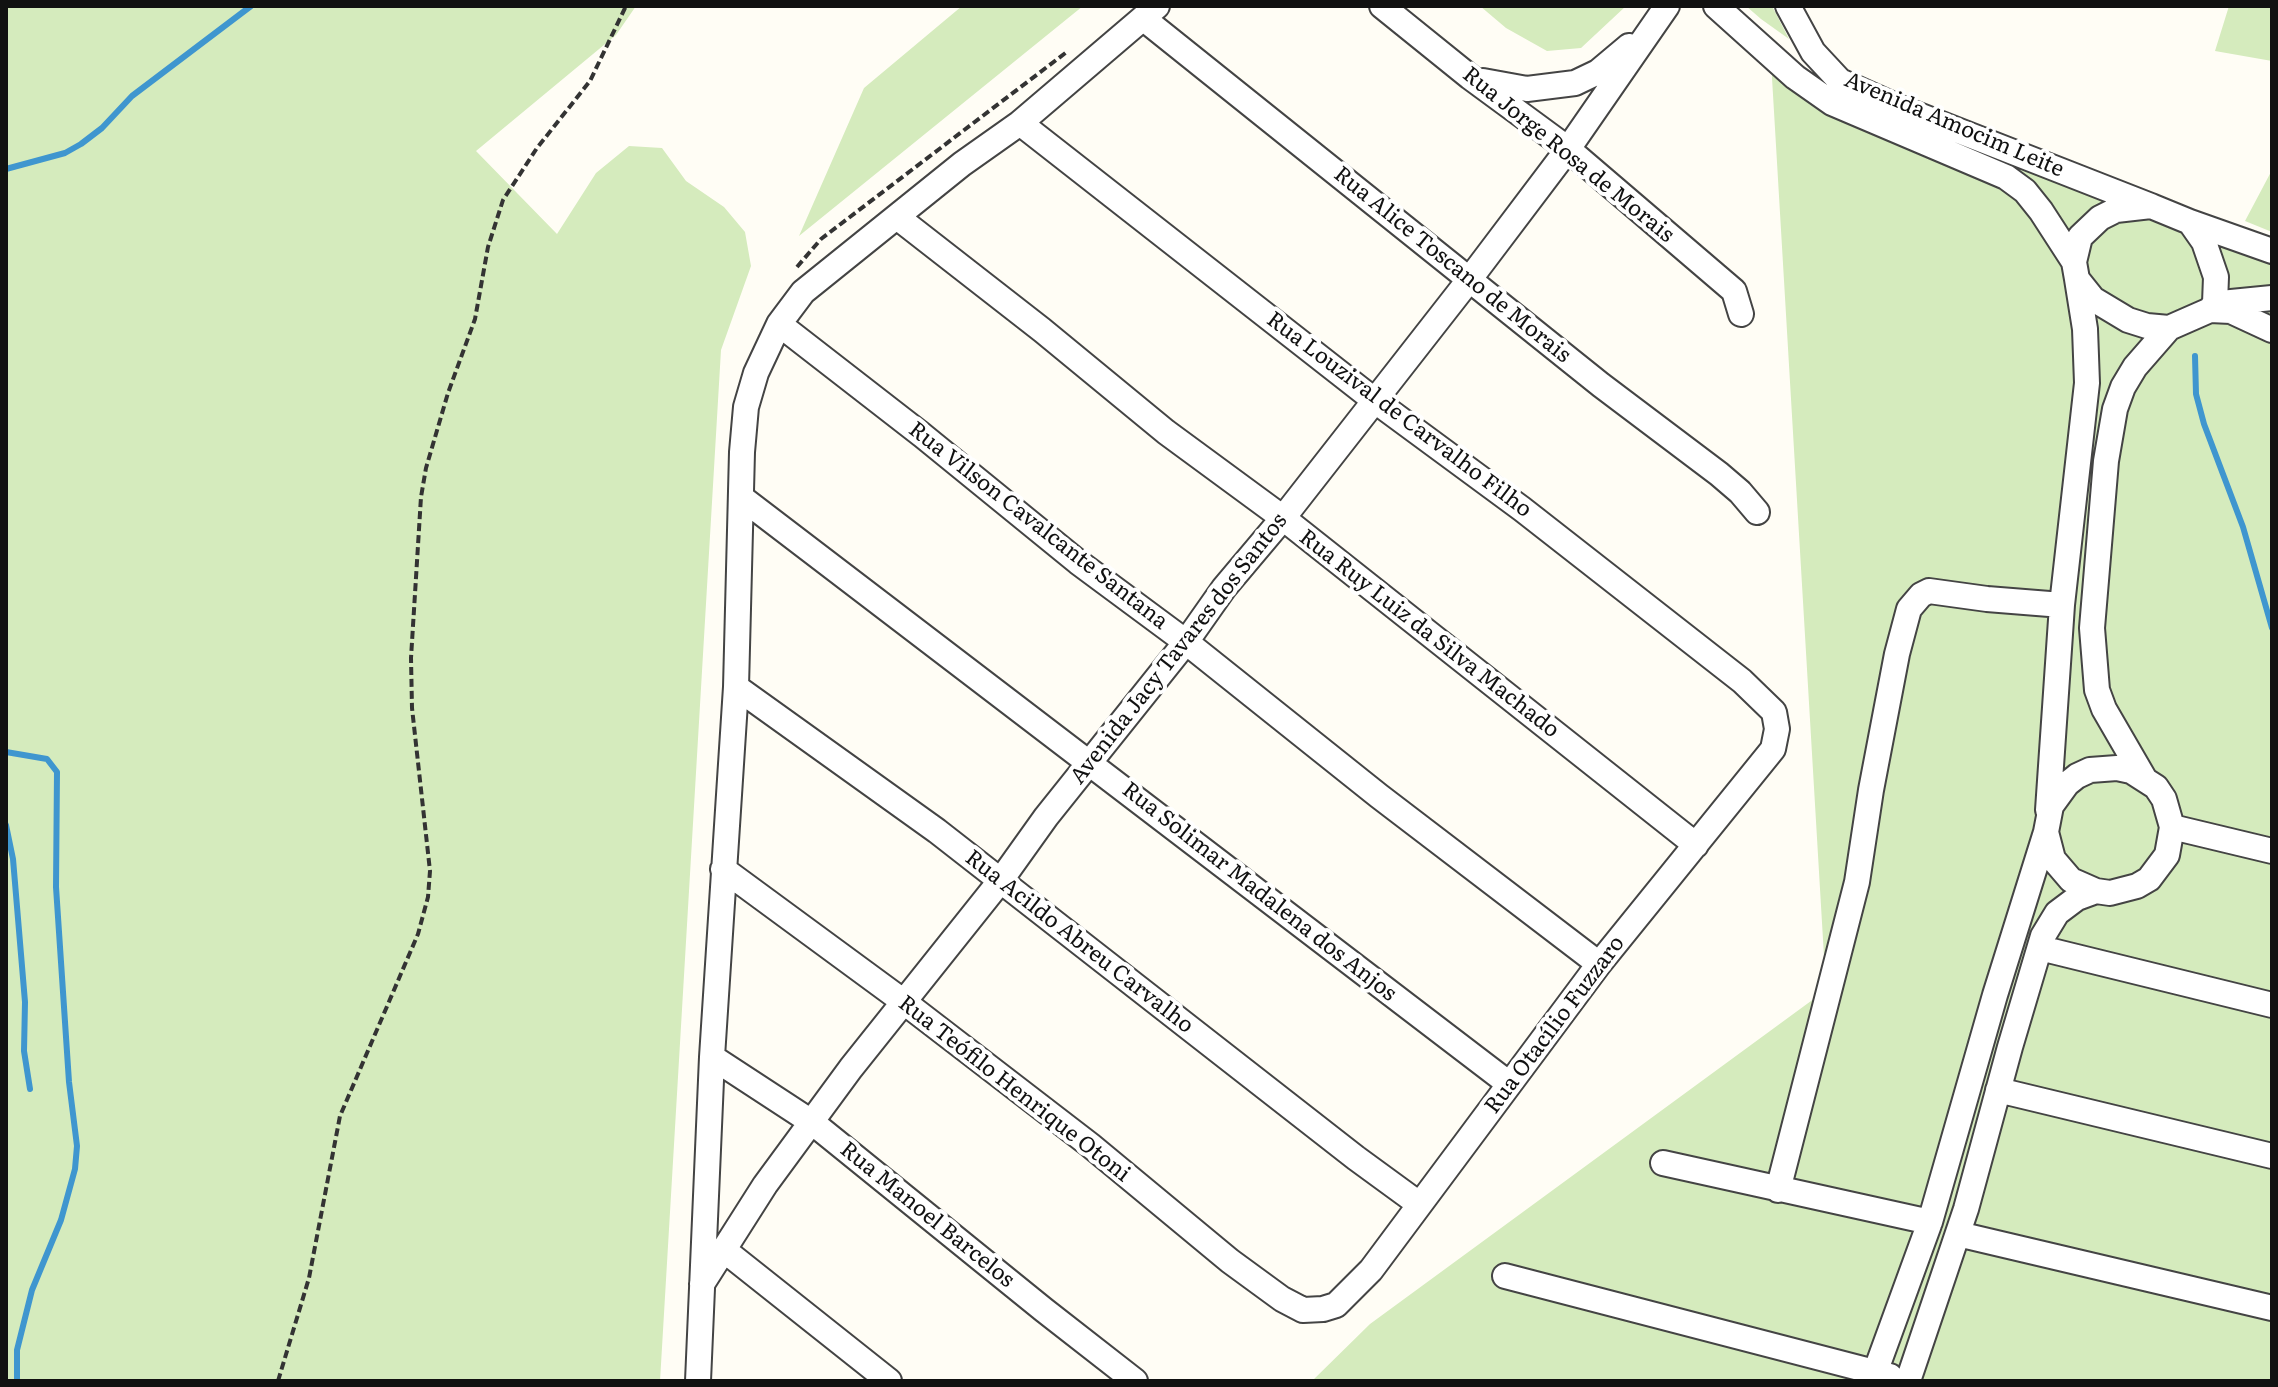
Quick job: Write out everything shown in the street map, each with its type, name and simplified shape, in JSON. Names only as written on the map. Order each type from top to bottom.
[{"type":"street","name":"Rua Jorge Rosa de Morais","points":[[1382,6],[1470,77],[1568,149],[1734,291],[1741,314]]},
{"type":"street","name":"Avenida Amocim Leite","points":[[1716,6],[1795,77],[1832,103],[2006,177],[2025,191],[2041,211],[2093,299],[2128,320],[2169,328]]},
{"type":"street","name":"Avenida Amocim Leite","points":[[1788,6],[1813,52],[1840,81],[1898,107],[2190,222],[2272,251]]},
{"type":"street","points":[[698,1381],[712,1057],[736,687],[742,452],[746,407],[756,373],[779,324],[803,292],[855,247],[1020,123],[1151,12]]},
{"type":"street","name":"Rua Alice Toscano de Morais","points":[[1151,12],[1469,280],[1679,446],[1719,474],[1757,512]]},
{"type":"street","name":"Avenida Jacy Tavares dos Santos","points":[[1470,77],[1527,89],[1575,83],[1598,72],[1664,12]]},
{"type":"street","name":"Avenida Jacy Tavares dos Santos","points":[[702,1284],[765,1185],[851,1068],[1186,642],[1224,588],[1283,518],[1469,280],[1568,149],[1664,12]]},
{"type":"street","name":"Rua Louzival de Carvalho Filho","points":[[1020,123],[1374,400],[1522,509],[1742,681],[1774,712]]},
{"type":"street","points":[[2096,891],[2071,880],[2061,870],[2053,859],[2047,825],[2062,605],[2087,383],[2085,329],[2075,270],[2080,237],[2100,218],[2116,210],[2151,206]]},
{"type":"street","name":"Rua Ruy Luiz da Silva Machado","points":[[897,217],[1166,432],[1283,518],[1696,845]]},
{"type":"street","points":[[2190,222],[2211,258],[2216,277],[2212,307]]},
{"type":"street","points":[[1505,1276],[1874,1376],[1908,1381],[1958,1234],[2043,936],[2057,913],[2077,898],[2096,891],[2124,891],[2149,879],[2167,855],[2172,827],[2164,799],[2144,778],[2104,709],[2097,690],[2092,628],[2109,436],[2123,387],[2169,328],[2212,307],[2272,298]]},
{"type":"street","points":[[2212,307],[2231,311],[2272,330]]},
{"type":"street","name":"Rua Vilson Cavalcante Santana","points":[[779,324],[1078,562],[1186,642],[1379,796],[1599,964]]},
{"type":"street","name":"Rua Solimar Madalena dos Anjos","points":[[742,498],[1508,1083]]},
{"type":"street","points":[[1778,1190],[1857,882],[1871,790],[1897,654],[1909,609],[1929,591],[2062,605]]},
{"type":"street","name":"Rua Acildo Abreu Carvalho","points":[[736,687],[847,764],[1001,880],[1419,1204]]},
{"type":"street","name":"Rua Otacílio Fuzzaro","points":[[1303,1310],[1336,1305],[1379,1260],[1599,964],[1769,757],[1777,729],[1774,712]]},
{"type":"street","points":[[1874,1376],[1930,1222],[2057,794],[2090,770],[2117,768],[2144,778]]},
{"type":"street","points":[[2172,827],[2272,851]]},
{"type":"street","name":"Rua Teófilo Henrique Otoni","points":[[723,869],[904,1002],[1090,1145],[1230,1261],[1282,1299],[1303,1310]]},
{"type":"street","points":[[2040,948],[2272,1005]]},
{"type":"street","name":"Rua Manoel Barcelos","points":[[712,1057],[813,1123],[1135,1381]]},
{"type":"street","points":[[1998,1090],[2272,1156]]},
{"type":"street","points":[[1663,1163],[1930,1222]]},
{"type":"street","points":[[1958,1234],[2272,1308]]},
{"type":"street","points":[[724,1250],[889,1381]]},
{"type":"path","points":[[278,1381],[309,1278],[340,1116],[418,934],[428,897],[430,871],[412,708],[411,658],[421,497],[426,468],[448,393],[475,319],[488,247],[503,200],[537,148],[590,81],[626,6]]},
{"type":"path","points":[[795,270],[821,239],[1078,43]]},
{"type":"green space","points":[[6,6],[636,6],[616,35],[476,151],[557,234],[596,173],[629,146],[662,148],[686,181],[724,207],[745,232],[751,266],[721,350],[660,1381],[6,1381]]},
{"type":"green space","points":[[962,6],[1083,6],[799,236],[864,88]]},
{"type":"green space","points":[[1480,6],[1626,6],[1581,48],[1547,51],[1506,28]]},
{"type":"green space","points":[[1746,6],[1772,6],[1789,39],[1761,19]]},
{"type":"green space","points":[[2229,6],[2272,6],[2272,61],[2215,51]]},
{"type":"green space","points":[[1771,61],[2272,260],[2272,1381],[1312,1381],[1370,1324],[1826,990]]},
{"type":"green space","points":[[2272,170],[2272,232],[2245,221]]},
{"type":"waterway","points":[[6,169],[65,153],[81,144],[102,128],[132,96],[251,6]]},
{"type":"waterway","points":[[2195,356],[2196,394],[2204,424],[2243,527],[2272,628]]},
{"type":"waterway","points":[[6,752],[47,759],[57,772],[56,887],[69,1082],[77,1146],[75,1169],[61,1220],[32,1290],[17,1350],[17,1381]]},
{"type":"waterway","points":[[6,825],[13,859],[25,1002],[24,1051],[30,1089]]}]
